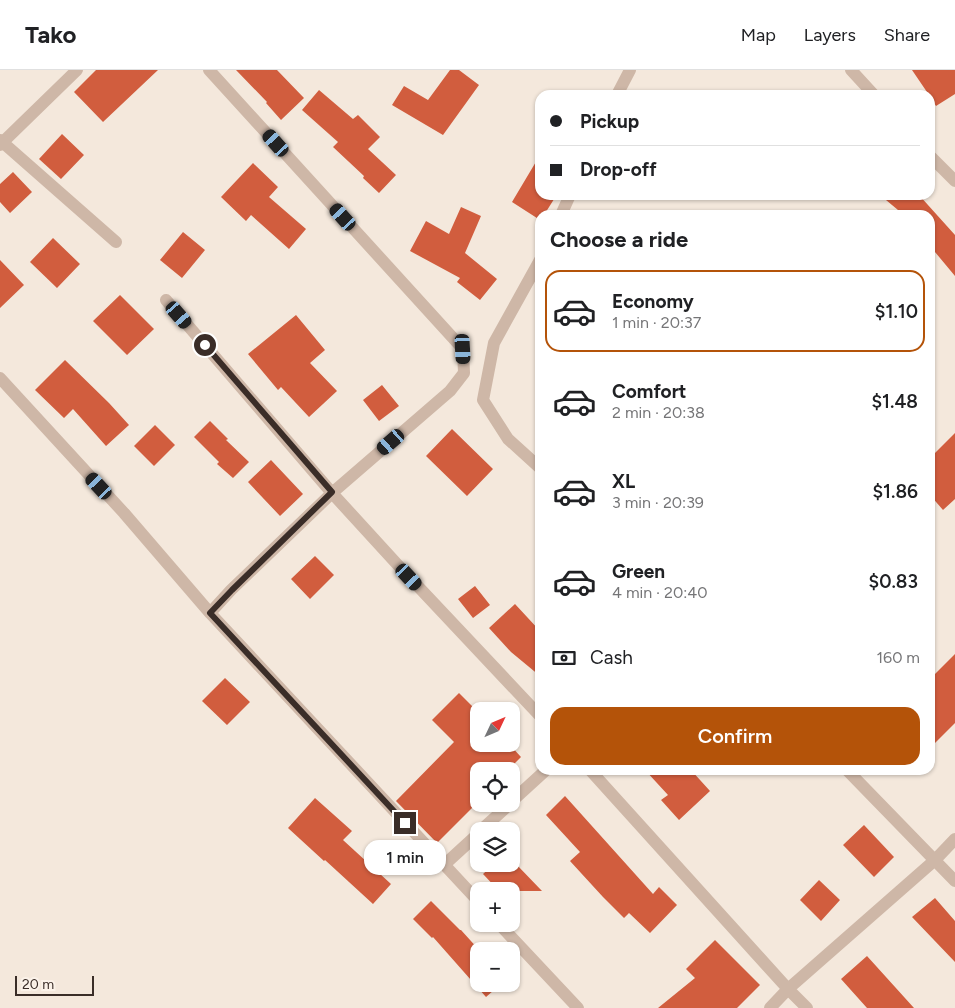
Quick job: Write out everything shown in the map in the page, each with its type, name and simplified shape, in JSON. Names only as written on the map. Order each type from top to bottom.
[{"type":"street","points":[[77,70],[1,142],[116,242]]},
{"type":"street","points":[[209,70],[463,349],[464,373],[450,391],[332,492],[210,613]]},
{"type":"street","points":[[620,90],[630,70]]},
{"type":"street","points":[[851,70],[869,90]]},
{"type":"street","points":[[935,161],[955,181]]},
{"type":"street","points":[[535,269],[494,343],[483,400],[508,439],[535,463]]},
{"type":"street","points":[[166,300],[396,564],[535,711]]},
{"type":"street","points":[[0,378],[124,513],[210,613],[470,892]]},
{"type":"street","points":[[520,795],[541,775]]},
{"type":"street","points":[[595,775],[807,1008]]},
{"type":"street","points":[[852,775],[955,881]]},
{"type":"street","points":[[491,822],[501,812]]},
{"type":"street","points":[[770,1008],[788,989],[935,860],[955,839]]},
{"type":"street","points":[[444,865],[470,841]]},
{"type":"street","points":[[507,932],[578,1008]]},
{"type":"building","points":[[96,70],[158,70],[103,122],[74,92]]},
{"type":"building","points":[[236,70],[277,70],[304,98],[281,120],[267,102]]},
{"type":"building","points":[[450,70],[459,70],[479,85],[443,135],[392,105],[404,86],[428,100]]},
{"type":"building","points":[[912,70],[955,70],[955,94],[936,106],[935,90],[926,90]]},
{"type":"building","points":[[319,90],[353,119],[358,115],[380,137],[368,149],[396,175],[379,193],[333,147],[338,142],[302,110]]},
{"type":"building","points":[[62,134],[84,155],[61,179],[39,159]]},
{"type":"building","points":[[253,163],[278,187],[269,197],[306,229],[289,249],[251,215],[246,221],[221,197]]},
{"type":"building","points":[[535,163],[535,200],[553,200],[547,210],[535,210],[535,217],[512,202]]},
{"type":"building","points":[[13,172],[32,192],[10,213],[0,202],[0,184]]},
{"type":"building","points":[[886,200],[924,200],[932,210],[898,210]]},
{"type":"building","points":[[461,207],[481,216],[465,253],[497,279],[480,300],[457,282],[460,278],[410,251],[426,221],[449,234]]},
{"type":"building","points":[[935,213],[955,235],[955,276],[935,252]]},
{"type":"building","points":[[183,232],[205,250],[182,278],[160,260]]},
{"type":"building","points":[[53,238],[80,264],[57,288],[30,262]]},
{"type":"building","points":[[0,260],[24,285],[0,308]]},
{"type":"building","points":[[120,295],[154,329],[127,355],[93,321]]},
{"type":"building","points":[[296,315],[325,350],[310,363],[337,391],[309,417],[281,387],[278,390],[248,354]]},
{"type":"building","points":[[65,360],[129,425],[106,446],[73,409],[64,418],[35,390]]},
{"type":"building","points":[[382,385],[399,406],[379,421],[363,400]]},
{"type":"building","points":[[210,421],[228,439],[226,440],[249,462],[233,478],[217,464],[219,462],[194,437]]},
{"type":"building","points":[[155,425],[175,445],[154,466],[134,446]]},
{"type":"building","points":[[452,429],[493,469],[467,496],[426,456]]},
{"type":"building","points":[[955,433],[955,499],[943,510],[935,501],[935,453]]},
{"type":"building","points":[[271,460],[303,494],[280,516],[248,482]]},
{"type":"building","points":[[315,556],[334,575],[310,599],[291,579]]},
{"type":"building","points":[[475,586],[490,605],[473,618],[458,599]]},
{"type":"building","points":[[515,604],[535,626],[535,672],[511,652],[489,628]]},
{"type":"building","points":[[955,654],[955,723],[935,743],[935,674]]},
{"type":"building","points":[[225,678],[250,702],[227,725],[202,701]]},
{"type":"building","points":[[459,693],[470,704],[470,752],[516,752],[521,757],[516,762],[470,762],[470,810],[437,843],[396,801],[454,742],[432,720]]},
{"type":"building","points":[[650,775],[696,775],[710,791],[679,820],[661,800],[668,795]]},
{"type":"building","points":[[565,796],[653,894],[659,887],[677,905],[650,933],[629,913],[624,918],[570,861],[580,852],[546,815]]},
{"type":"building","points":[[315,798],[352,831],[343,840],[391,884],[373,904],[288,828]]},
{"type":"building","points":[[864,825],[894,857],[874,877],[843,845]]},
{"type":"building","points":[[520,868],[542,891],[520,891],[520,882],[491,882],[483,874],[485,872],[520,872]]},
{"type":"building","points":[[819,880],[840,900],[821,921],[800,900]]},
{"type":"building","points":[[935,898],[955,921],[955,962],[912,917]]},
{"type":"building","points":[[431,901],[461,930],[472,942],[470,942],[470,979],[433,937],[413,919]]},
{"type":"building","points":[[715,940],[760,985],[737,1008],[658,1008],[695,978],[686,969]]},
{"type":"building","points":[[867,956],[914,1008],[867,1008],[841,979]]},
{"type":"building","points":[[482,992],[492,992],[486,997]]},
{"type":"route","points":[[205,345],[332,492],[210,613],[405,823]]}]
